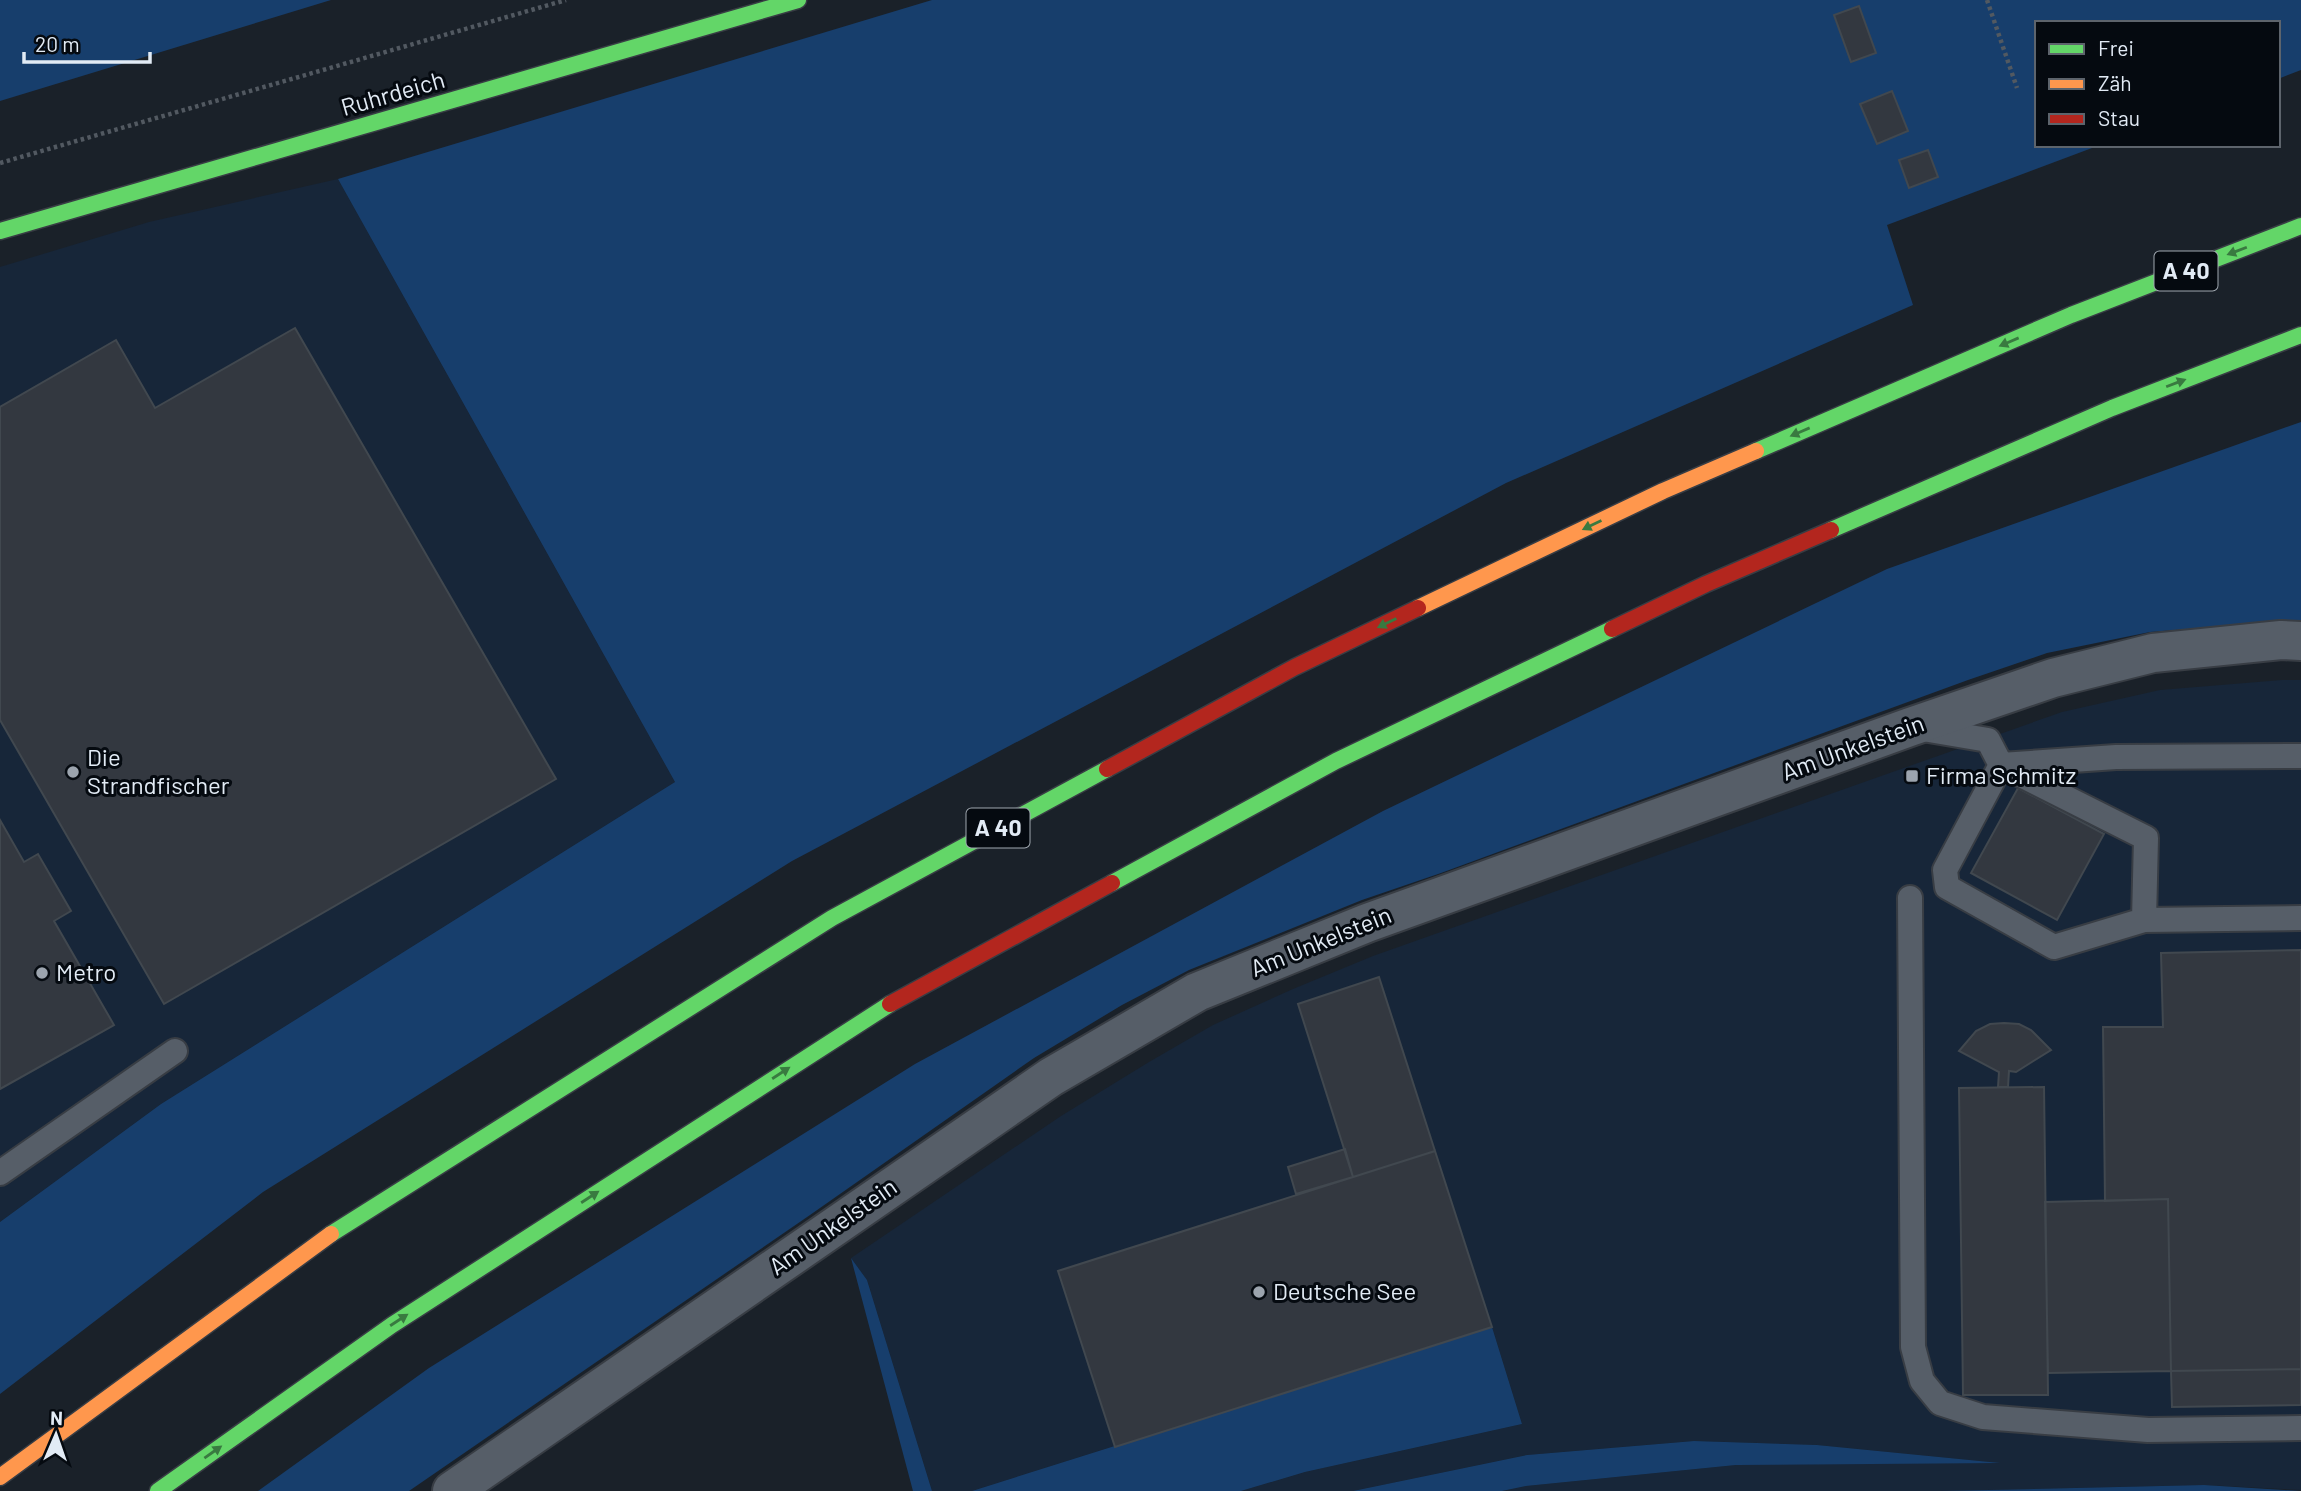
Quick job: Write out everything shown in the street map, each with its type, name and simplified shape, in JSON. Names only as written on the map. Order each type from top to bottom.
[{"type":"main road","name":"Ruhrdeich","points":[[0,231],[798,0]]},
{"type":"main road","name":"A 40","points":[[0,1477],[329,1236],[856,905],[1295,667],[1663,491],[2071,315],[2301,226]]},
{"type":"main road","points":[[158,1491],[392,1325],[880,1010],[1324,768],[1719,579],[2112,408],[2301,335]]},
{"type":"street","name":"Am Unkelstein","points":[[452,1491],[1051,1077],[1197,992],[1367,923],[2053,678],[2153,653],[2281,640],[2301,641]]},
{"type":"lane","points":[[1910,727],[1988,740],[2001,765],[2146,838],[2144,920]]},
{"type":"lane","points":[[2001,765],[2116,757],[2301,756]]},
{"type":"lane","points":[[2001,765],[1945,870],[1947,887],[2054,947],[2144,920],[2301,918]]},
{"type":"lane","points":[[1910,898],[1913,1347],[1922,1381],[1940,1403],[1983,1417],[2148,1430],[2301,1428]]},
{"type":"lane","points":[[0,1173],[175,1051]]},
{"type":"path","points":[[0,163],[566,0]]},
{"type":"path","points":[[1987,0],[2017,88]]},
{"type":"shaded area","points":[[0,0],[331,0],[0,101]]},
{"type":"shaded area","points":[[932,0],[2301,0],[2301,70],[2280,78],[2280,21],[2035,21],[2035,147],[2095,147],[1887,225],[1913,305],[1506,483],[792,861],[263,1192],[0,1394],[0,1222],[161,1104],[675,782],[338,179]]},
{"type":"shaded area","points":[[338,179],[675,782],[161,1104],[0,1222],[0,267],[149,222]]},
{"type":"shaded area","points":[[2301,422],[2301,620],[2150,632],[2047,653],[1362,900],[1189,970],[1122,1005],[1034,1058],[409,1491],[258,1491],[429,1368],[915,1064],[1383,811],[1887,569]]},
{"type":"shaded area","points":[[2301,680],[2301,1490],[2204,1485],[1941,1491],[1502,1491],[1526,1486],[1736,1465],[1989,1462],[1817,1445],[1694,1441],[1527,1455],[1353,1491],[1241,1491],[1305,1472],[1522,1424],[1492,1327],[972,1491],[932,1491],[867,1280],[851,1258],[1061,1116],[1149,1062],[1213,1025],[1373,956],[2062,712],[2160,690]]},
{"type":"shaded area","points":[[851,1258],[867,1280],[932,1491],[913,1491]]},
{"type":"shaded area","points":[[1492,1327],[1522,1424],[1305,1472],[1241,1491],[972,1491]]},
{"type":"shaded area","points":[[1694,1441],[1817,1445],[2000,1463],[1736,1465],[1526,1486],[1502,1491],[1353,1491],[1527,1455]]},
{"type":"shaded area","points":[[2204,1485],[2301,1491],[1941,1491]]},
{"type":"building","points":[[1859,6],[1876,53],[1851,62],[1834,15]]},
{"type":"building","points":[[1892,91],[1908,131],[1877,144],[1860,104]]},
{"type":"building","points":[[1928,150],[1938,177],[1909,188],[1899,160]]},
{"type":"building","points":[[295,328],[556,779],[164,1004],[0,720],[0,407],[116,340],[155,408]]},
{"type":"building","points":[[2018,788],[2104,834],[2057,920],[1971,873]]},
{"type":"building","name":"Metro","points":[[0,820],[24,862],[38,854],[71,911],[54,921],[114,1025],[0,1089]]},
{"type":"building","points":[[2301,950],[2301,1369],[2171,1371],[2168,1199],[2105,1201],[2103,1027],[2163,1027],[2161,953]]},
{"type":"building","points":[[1379,977],[1435,1151],[1353,1177],[1298,1004]]},
{"type":"building","points":[[1990,1024],[2019,1024],[2031,1030],[2051,1050],[2016,1072],[2009,1071],[2008,1087],[1998,1087],[1999,1072],[1959,1051],[1976,1031]]},
{"type":"building","points":[[2044,1087],[2048,1395],[1963,1395],[1959,1088]]},
{"type":"building","points":[[1345,1149],[1353,1177],[1296,1194],[1288,1167]]},
{"type":"building","points":[[1435,1151],[1492,1327],[1115,1447],[1058,1271]]},
{"type":"building","points":[[2168,1199],[2171,1371],[2048,1373],[2045,1202]]},
{"type":"building","points":[[2301,1369],[2301,1405],[2172,1407],[2171,1371]]},
{"type":"traffic: fast","points":[[0,231],[798,0]]},
{"type":"traffic: fast","points":[[1756,451],[2071,315],[2301,226]]},
{"type":"traffic: fast","points":[[1831,530],[2112,408],[2301,335]]},
{"type":"traffic: fast","points":[[1112,883],[1336,761],[1612,629]]},
{"type":"traffic: fast","points":[[331,1234],[832,918],[1107,769]]},
{"type":"traffic: fast","points":[[158,1491],[392,1325],[890,1004]]},
{"type":"traffic: slow","points":[[1418,608],[1663,491],[1756,451]]},
{"type":"traffic: slow","points":[[0,1477],[331,1234]]},
{"type":"traffic: jam","points":[[1612,629],[1706,584],[1831,530]]},
{"type":"traffic: jam","points":[[1107,769],[1295,667],[1418,608]]},
{"type":"traffic: jam","points":[[890,1004],[1112,883]]},
{"type":"place","name":"Die Strandfischer","points":[[73,772]]},
{"type":"place","name":"Firma Schmitz","points":[[1912,776]]},
{"type":"place","name":"Metro","points":[[42,973]]},
{"type":"place","name":"Deutsche See","points":[[1259,1292]]}]
